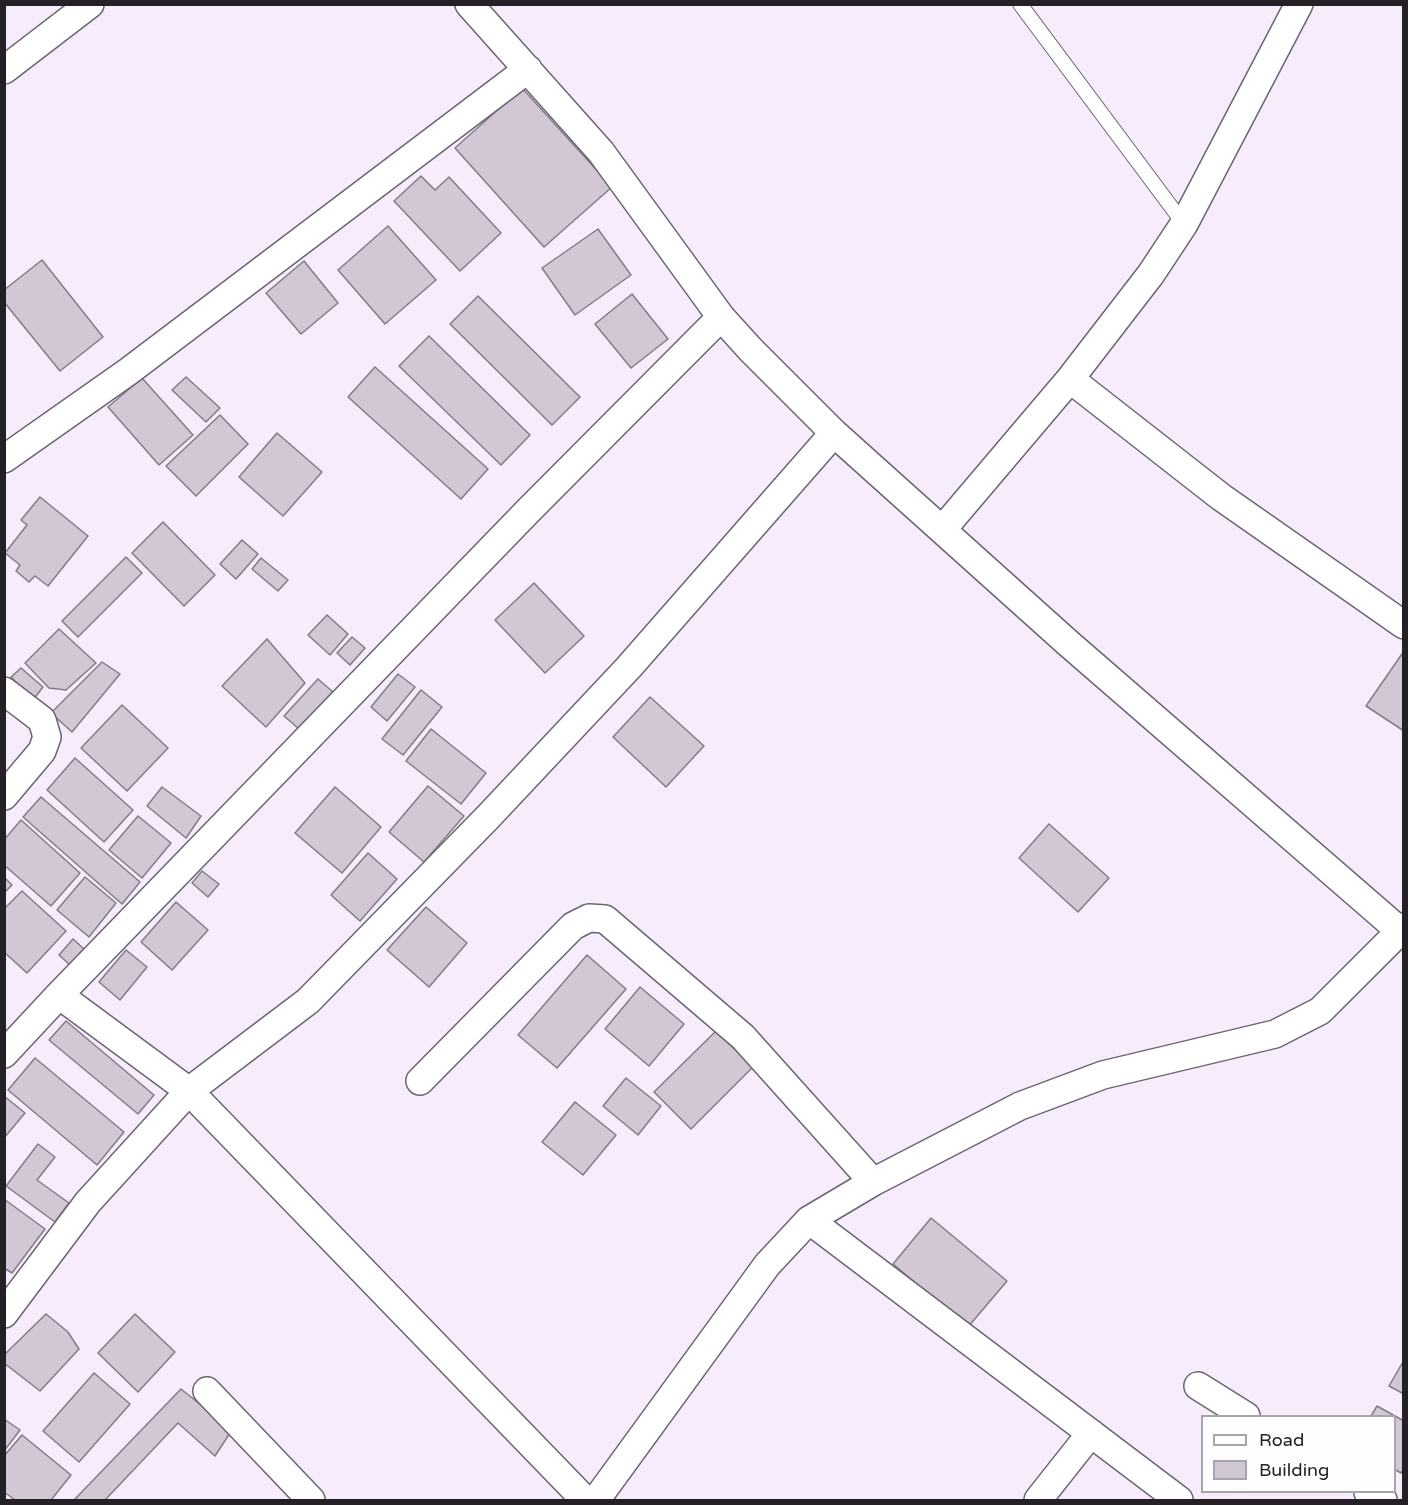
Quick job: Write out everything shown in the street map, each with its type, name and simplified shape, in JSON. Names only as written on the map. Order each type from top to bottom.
[{"type":"street","points":[[4,70],[90,4]]},
{"type":"street","points":[[469,4],[601,152],[721,317],[750,350],[834,433],[1068,643],[1402,929],[1320,1011],[1275,1034],[1103,1075],[1020,1106],[873,1182],[808,1220],[767,1265],[596,1500]]},
{"type":"street","points":[[942,530],[1070,380],[1151,274],[1184,225],[1299,4]]},
{"type":"street","points":[[4,459],[129,370],[528,69]]},
{"type":"street","points":[[4,1054],[528,512],[721,317]]},
{"type":"street","points":[[1070,380],[1221,497],[1404,625]]},
{"type":"street","points":[[4,1314],[88,1202],[189,1091],[308,1001],[325,985],[488,817],[628,667],[834,433]]},
{"type":"street","points":[[4,691],[42,720],[47,736],[42,751],[4,796]]},
{"type":"street","points":[[420,1081],[573,926],[589,918],[605,919],[743,1037],[873,1182]]},
{"type":"street","points":[[59,995],[189,1091],[585,1500]]},
{"type":"street","points":[[808,1220],[1179,1500]]},
{"type":"street","points":[[1198,1386],[1244,1415]]},
{"type":"street","points":[[207,1390],[311,1500]]},
{"type":"street","points":[[1038,1500],[1091,1433]]},
{"type":"lane","points":[[1020,4],[1184,225]]},
{"type":"building","points":[[522,88],[612,187],[544,247],[455,148]]},
{"type":"building","points":[[421,176],[435,190],[449,177],[501,233],[460,271],[394,201]]},
{"type":"building","points":[[388,226],[436,280],[385,324],[338,270]]},
{"type":"building","points":[[598,229],[631,275],[575,315],[542,268]]},
{"type":"building","points":[[42,260],[103,337],[60,371],[4,302],[4,290]]},
{"type":"building","points":[[304,261],[338,303],[301,334],[266,293]]},
{"type":"building","points":[[632,294],[668,339],[631,368],[595,324]]},
{"type":"building","points":[[478,296],[580,397],[552,425],[450,324]]},
{"type":"building","points":[[429,336],[530,435],[501,465],[399,366]]},
{"type":"building","points":[[375,367],[488,469],[461,499],[348,397]]},
{"type":"building","points":[[186,377],[220,408],[206,422],[172,390]]},
{"type":"building","points":[[142,378],[193,435],[159,465],[108,407]]},
{"type":"building","points":[[220,415],[248,444],[196,496],[166,466]]},
{"type":"building","points":[[277,433],[322,472],[283,516],[239,477]]},
{"type":"building","points":[[40,497],[88,536],[48,586],[35,576],[29,582],[16,571],[20,565],[5,553],[27,525],[21,520]]},
{"type":"building","points":[[163,522],[215,575],[184,606],[132,553]]},
{"type":"building","points":[[242,540],[258,554],[236,579],[220,564]]},
{"type":"building","points":[[126,557],[142,573],[78,637],[62,621]]},
{"type":"building","points":[[261,558],[288,580],[278,591],[252,569]]},
{"type":"building","points":[[534,583],[584,636],[545,673],[495,620]]},
{"type":"building","points":[[327,615],[348,634],[330,655],[308,635]]},
{"type":"building","points":[[59,629],[96,663],[66,690],[49,688],[25,663]]},
{"type":"building","points":[[352,637],[365,648],[350,665],[337,653]]},
{"type":"building","points":[[267,639],[305,683],[266,727],[222,686]]},
{"type":"building","points":[[1404,651],[1404,731],[1366,706]]},
{"type":"building","points":[[102,662],[120,674],[72,732],[51,713]]},
{"type":"building","points":[[21,668],[43,687],[33,700],[11,677]]},
{"type":"building","points":[[398,674],[415,687],[387,721],[371,707]]},
{"type":"building","points":[[318,679],[333,692],[299,729],[284,716]]},
{"type":"building","points":[[421,690],[442,707],[403,755],[382,739]]},
{"type":"building","points":[[650,697],[704,746],[666,787],[613,737]]},
{"type":"building","points":[[122,705],[168,748],[127,791],[81,748]]},
{"type":"building","points":[[431,729],[486,773],[461,804],[406,761]]},
{"type":"building","points":[[75,758],[133,810],[104,842],[47,790]]},
{"type":"building","points":[[428,786],[464,816],[424,862],[389,832]]},
{"type":"building","points":[[162,787],[201,816],[186,838],[147,806]]},
{"type":"building","points":[[335,787],[381,827],[342,873],[295,833]]},
{"type":"building","points":[[41,797],[140,882],[122,904],[23,817]]},
{"type":"building","points":[[138,816],[171,843],[142,878],[109,850]]},
{"type":"building","points":[[21,820],[80,873],[51,906],[4,865],[4,840]]},
{"type":"building","points":[[1049,824],[1109,878],[1078,912],[1019,858]]},
{"type":"building","points":[[368,853],[397,879],[360,921],[331,895]]},
{"type":"building","points":[[202,871],[219,884],[208,897],[192,883]]},
{"type":"building","points":[[4,877],[12,885],[4,893]]},
{"type":"building","points":[[85,877],[116,903],[89,937],[57,910]]},
{"type":"building","points":[[22,891],[66,931],[27,973],[4,952],[4,909]]},
{"type":"building","points":[[176,902],[208,930],[172,970],[141,942]]},
{"type":"building","points":[[426,907],[467,943],[429,987],[387,950]]},
{"type":"building","points":[[73,939],[84,949],[70,965],[59,955]]},
{"type":"building","points":[[126,950],[147,967],[120,1000],[99,982]]},
{"type":"building","points":[[587,955],[626,989],[557,1068],[518,1035]]},
{"type":"building","points":[[640,987],[684,1024],[649,1066],[605,1029]]},
{"type":"building","points":[[66,1021],[154,1095],[138,1114],[49,1040]]},
{"type":"building","points":[[716,1031],[753,1067],[691,1129],[654,1092]]},
{"type":"building","points":[[35,1058],[124,1132],[97,1165],[8,1090]]},
{"type":"building","points":[[626,1078],[661,1106],[638,1135],[603,1106]]},
{"type":"building","points":[[4,1096],[25,1113],[4,1138]]},
{"type":"building","points":[[575,1102],[616,1135],[583,1175],[542,1142]]},
{"type":"building","points":[[38,1144],[55,1157],[37,1180],[69,1203],[55,1222],[6,1186]]},
{"type":"building","points":[[4,1199],[45,1229],[12,1273],[4,1268]]},
{"type":"building","points":[[931,1218],[1007,1281],[968,1327],[893,1264]]},
{"type":"building","points":[[46,1314],[68,1332],[79,1349],[40,1391],[4,1363],[4,1355]]},
{"type":"building","points":[[135,1314],[175,1352],[138,1392],[98,1353]]},
{"type":"building","points":[[1404,1360],[1404,1394],[1389,1386]]},
{"type":"building","points":[[94,1373],[130,1404],[79,1462],[43,1431]]},
{"type":"building","points":[[181,1389],[232,1430],[215,1456],[178,1423],[105,1500],[74,1500]]},
{"type":"building","points":[[1377,1406],[1393,1415],[1372,1415]]},
{"type":"building","points":[[1396,1417],[1404,1421],[1404,1469],[1401,1473],[1396,1470]]},
{"type":"building","points":[[4,1419],[20,1430],[4,1451]]},
{"type":"building","points":[[22,1435],[71,1475],[51,1500],[15,1500],[4,1492],[4,1456]]}]
